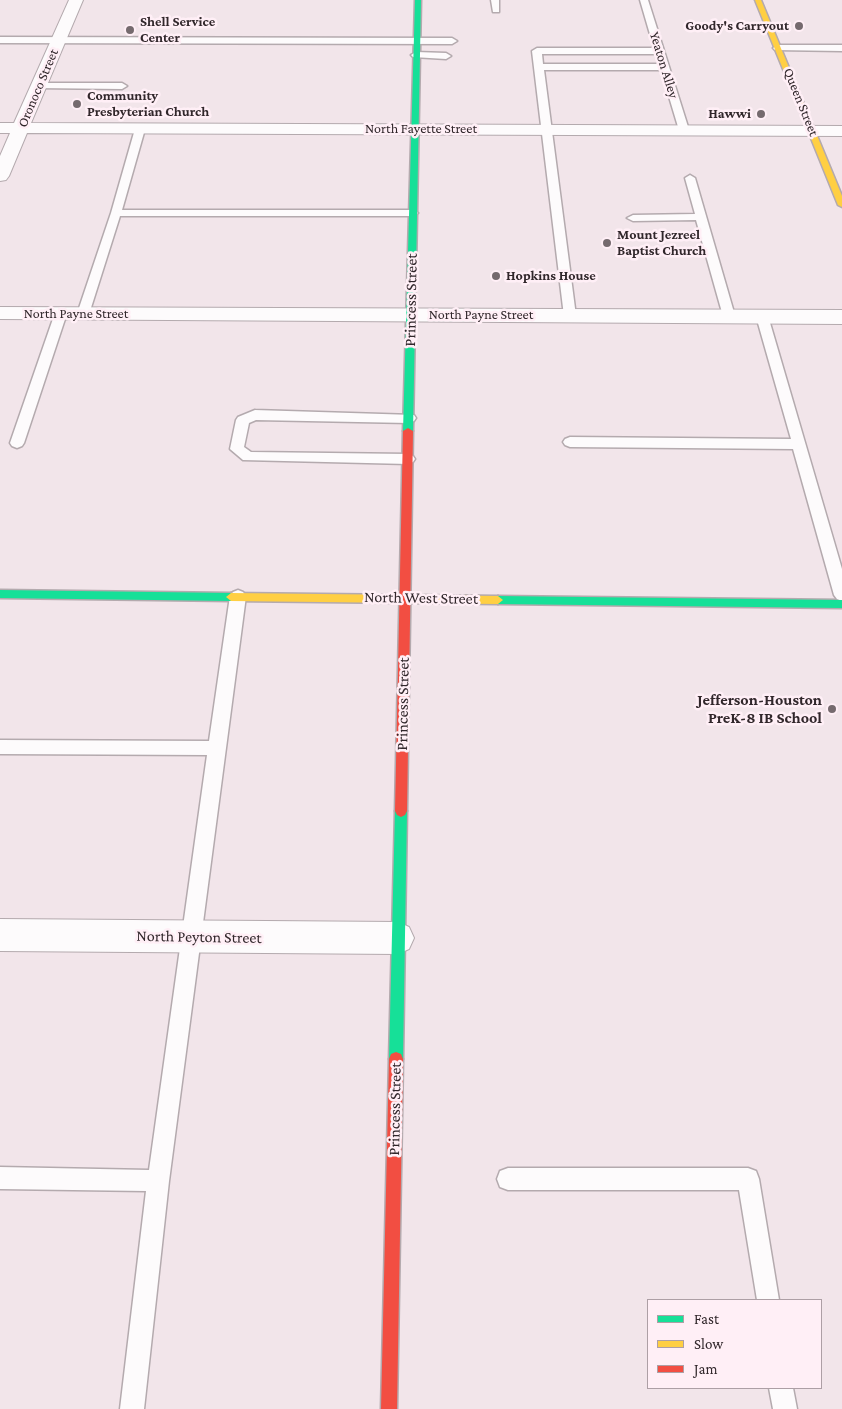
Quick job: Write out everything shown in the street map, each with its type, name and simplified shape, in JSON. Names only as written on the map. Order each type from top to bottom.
[{"type":"street","name":"Oronoco Street","points":[[0,176],[76,0]]},
{"type":"street","name":"Princess Street","points":[[389,1409],[418,0]]},
{"type":"street","name":"Queen Street","points":[[758,0],[842,205]]},
{"type":"street","name":"North Fayette Street","points":[[0,128],[842,131]]},
{"type":"street","name":"North Payne Street","points":[[0,313],[842,317]]},
{"type":"street","name":"North West Street","points":[[0,594],[842,604]]},
{"type":"street","name":"North Peyton Street","points":[[0,935],[398,938]]},
{"type":"lane","points":[[495,0],[496,10]]},
{"type":"lane","name":"Yeaton Alley","points":[[644,0],[684,130]]},
{"type":"lane","points":[[0,40],[452,41]]},
{"type":"lane","points":[[778,48],[842,48]]},
{"type":"lane","points":[[570,316],[537,51],[660,51]]},
{"type":"lane","points":[[416,55],[446,56]]},
{"type":"lane","points":[[539,67],[665,67]]},
{"type":"lane","points":[[40,86],[122,86]]},
{"type":"lane","points":[[83,314],[116,213],[140,128]]},
{"type":"lane","points":[[690,178],[729,316]]},
{"type":"lane","points":[[116,213],[413,213]]},
{"type":"lane","points":[[633,218],[701,218]]},
{"type":"lane","points":[[17,443],[61,313]]},
{"type":"lane","points":[[762,316],[842,595]]},
{"type":"lane","points":[[408,459],[248,457],[237,449],[243,420],[255,415],[409,418]]},
{"type":"lane","points":[[570,442],[799,444]]},
{"type":"lane","points":[[132,1409],[158,1181],[238,596]]},
{"type":"lane","points":[[0,748],[216,748]]},
{"type":"lane","points":[[0,1178],[158,1181]]},
{"type":"lane","points":[[508,1179],[748,1179],[768,1299]]},
{"type":"lane","points":[[782,1389],[785,1409]]},
{"type":"traffic: fast","points":[[408,431],[418,0]]},
{"type":"traffic: fast","points":[[0,594],[231,597]]},
{"type":"traffic: fast","points":[[498,600],[842,604]]},
{"type":"traffic: fast","points":[[396,1059],[401,811]]},
{"type":"traffic: slow","points":[[758,0],[842,205]]},
{"type":"traffic: slow","points":[[231,597],[498,600]]},
{"type":"traffic: jam","points":[[401,811],[408,431]]},
{"type":"traffic: jam","points":[[389,1409],[396,1059]]},
{"type":"place","name":"Goody's Carryout","points":[[799,26]]},
{"type":"place","name":"Shell Service Center","points":[[130,30]]},
{"type":"place","name":"Community Presbyterian Church","points":[[77,104]]},
{"type":"place","name":"Hawwi","points":[[761,114]]},
{"type":"place","name":"Mount Jezreel Baptist Church","points":[[607,243]]},
{"type":"place","name":"Hopkins House","points":[[496,276]]},
{"type":"place","name":"Jefferson-Houston PreK-8 IB School","points":[[832,709]]}]
